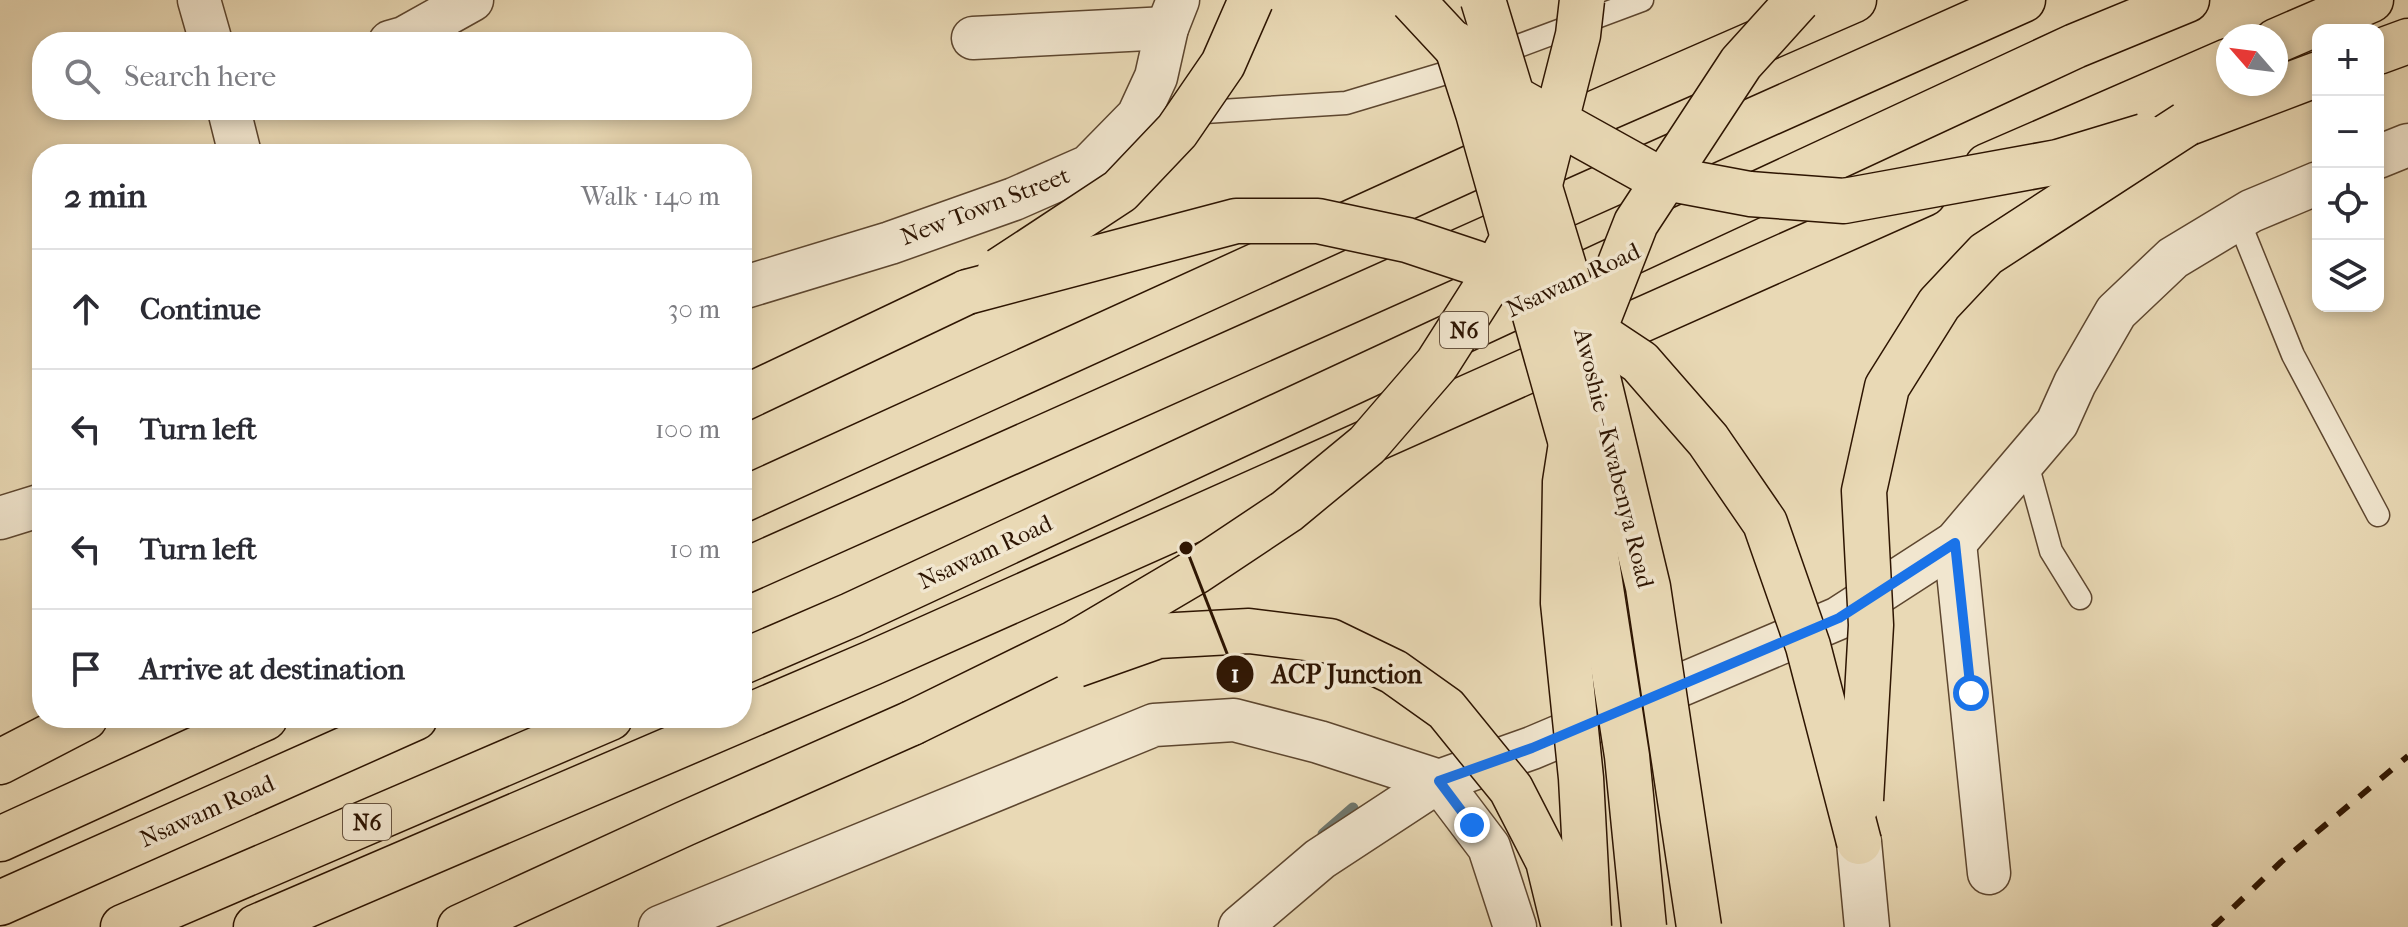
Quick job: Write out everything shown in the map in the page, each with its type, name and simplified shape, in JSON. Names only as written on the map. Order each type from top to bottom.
[{"type":"main road","points":[[752,394],[967,292],[1120,191],[1177,131],[1223,64],[1251,0]]},
{"type":"main road","points":[[1412,0],[1492,86],[1654,176],[1750,194],[1844,201],[2058,162],[2186,124],[2312,76]]},
{"type":"main road","name":"Awoshie - Kwabenya Road","points":[[1442,0],[1478,113],[1588,504],[1627,756],[1644,927]]},
{"type":"main road","name":"Awoshie - Kwabenya Road","points":[[1483,0],[1599,382],[1648,587],[1699,927]]},
{"type":"main road","points":[[460,927],[912,723],[1075,643],[1197,571],[1287,511],[1367,445],[1437,364],[1493,276],[1539,188],[1578,35],[1582,0]]},
{"type":"main road","points":[[1589,927],[1581,778],[1563,603],[1565,482],[1585,353],[1636,223],[1741,63],[1798,0]]},
{"type":"main road","points":[[752,495],[1508,151],[1854,0]]},
{"type":"main road","points":[[752,568],[2023,0]]},
{"type":"main road","name":"Nsawam Road","points":[[752,658],[851,615],[2075,46],[2187,0]]},
{"type":"main road","points":[[2288,36],[2371,0]]},
{"type":"main road","points":[[2384,50],[2408,41]]},
{"type":"main road","points":[[752,714],[2216,66]]},
{"type":"main road","points":[[1859,842],[1871,625],[1864,491],[1887,387],[1939,304],[1986,254],[2059,210],[2186,124]]},
{"type":"main road","points":[[967,292],[1236,221],[1318,221],[1407,240],[1476,263],[1548,301],[1640,362],[1708,440],[1765,523],[1808,646],[1859,842]]},
{"type":"main road","points":[[912,723],[1158,636],[1249,631],[1330,641],[1394,672],[1446,709],[1511,789],[1548,861],[1564,927]]},
{"type":"main road","points":[[0,762],[66,728]]},
{"type":"main road","points":[[0,839],[243,728]]},
{"type":"main road","name":"Nsawam Road","points":[[0,903],[393,728]]},
{"type":"main road","name":"N6","points":[[123,927],[587,728]]},
{"type":"main road","points":[[256,927],[720,728]]},
{"type":"street","points":[[199,0],[208,32]]},
{"type":"street","points":[[415,32],[472,0]]},
{"type":"street","points":[[973,38],[1173,14]]},
{"type":"street","name":"New Town Street","points":[[752,285],[890,243],[1014,199],[1089,166],[1138,116],[1156,77],[1173,14]]},
{"type":"street","points":[[232,120],[238,144]]},
{"type":"street","points":[[2384,155],[2408,145]]},
{"type":"street","points":[[1240,927],[1320,859],[1439,781],[1532,748],[1839,618],[1955,543],[2057,423],[2075,383],[2116,312],[2173,258],[2238,219],[2312,186]]},
{"type":"street","points":[[0,518],[32,508]]},
{"type":"street","points":[[1955,543],[1989,873]]},
{"type":"street","points":[[660,927],[1154,725],[1234,720],[1319,742],[1439,781],[1489,847],[1515,927]]},
{"type":"street","points":[[1859,842],[1867,927]]},
{"type":"lane","points":[[1138,116],[1346,103],[1446,73],[1642,0]]},
{"type":"lane","points":[[2238,219],[2293,355],[2378,515]]},
{"type":"lane","points":[[2026,460],[2051,551],[2080,598]]},
{"type":"waterway","points":[[1323,834],[1353,808]]},
{"type":"railway","points":[[2213,927],[2281,862],[2408,756]]},
{"type":"place","name":"ACP Junction","points":[[1186,548]]},
{"type":"route","points":[[1472,825],[1439,781],[1532,748],[1839,618],[1955,543],[1971,693]]}]
